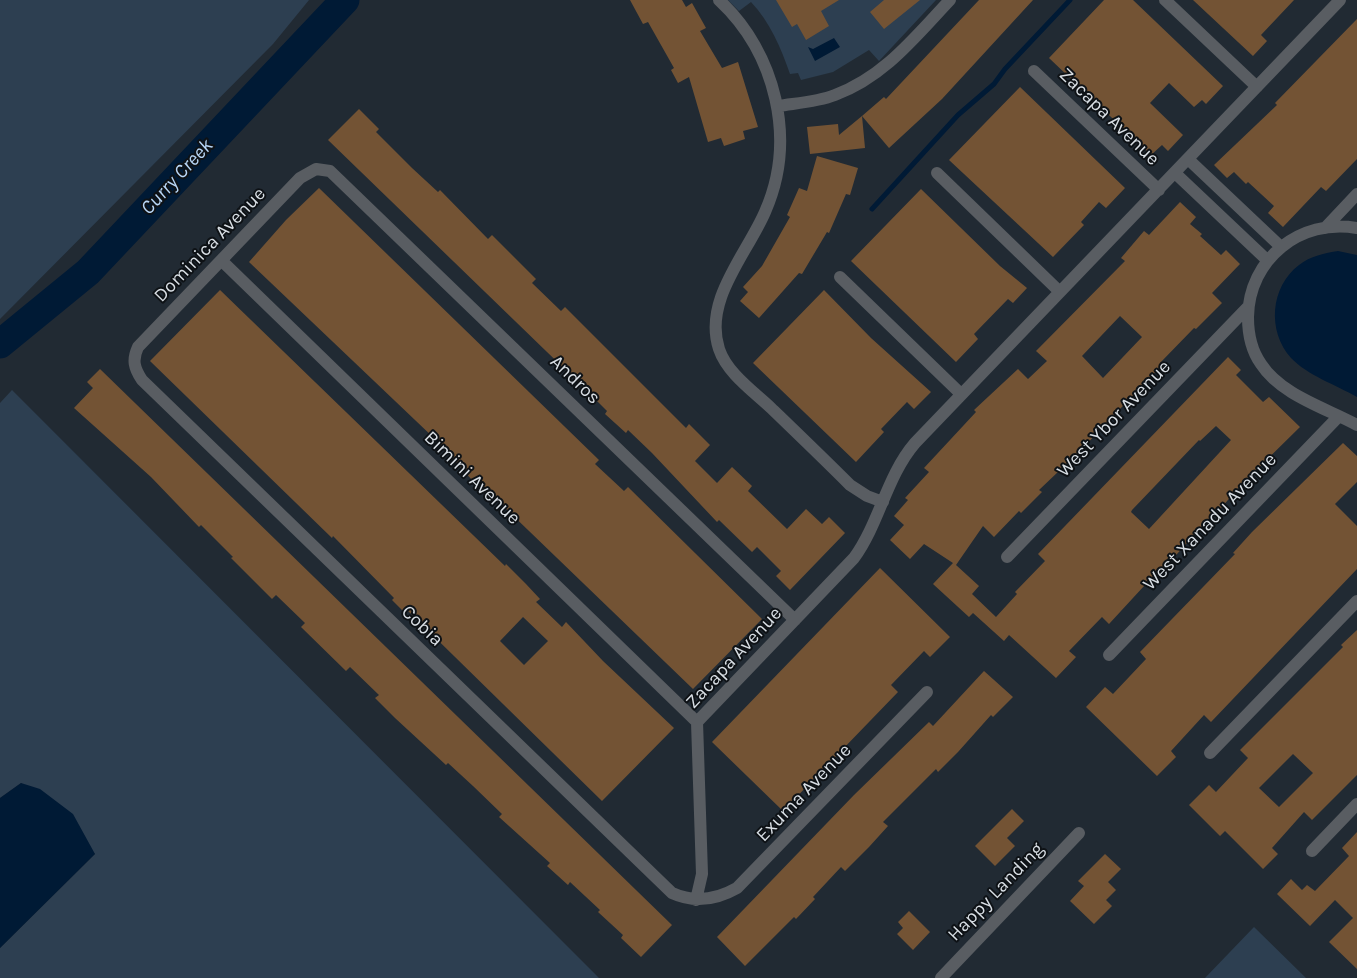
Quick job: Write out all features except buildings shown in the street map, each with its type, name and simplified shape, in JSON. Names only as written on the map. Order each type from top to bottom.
[{"type":"street","points":[[719,0],[741,22],[752,38],[767,72],[778,106],[780,142],[773,189],[766,211],[725,289],[716,314],[719,349],[735,373],[854,488],[867,496],[883,502]]},
{"type":"street","points":[[778,106],[834,96],[867,80],[896,58],[950,0]]},
{"type":"street","points":[[1165,0],[1257,87]]},
{"type":"street","name":"Zacapa Avenue","points":[[696,900],[702,874],[696,722],[854,558],[870,533],[892,476],[904,456],[961,394],[1340,0]]},
{"type":"street","name":"Zacapa Avenue","points":[[1034,72],[1158,190]]},
{"type":"street","points":[[1188,159],[1273,253]]},
{"type":"street","name":"Dominica Avenue","points":[[134,363],[138,347],[304,174],[316,169],[326,170]]},
{"type":"street","name":"Andros","points":[[326,170],[341,179],[795,620]]},
{"type":"street","points":[[1176,172],[1273,253]]},
{"type":"street","points":[[937,173],[1060,292]]},
{"type":"street","points":[[1325,228],[1357,194]]},
{"type":"street","points":[[1357,228],[1325,228],[1308,232],[1273,253],[1255,283],[1248,307],[1249,338],[1256,356],[1265,369],[1281,385],[1357,425]]},
{"type":"street","name":"Bimini Avenue","points":[[222,260],[696,722]]},
{"type":"street","points":[[840,277],[961,394]]},
{"type":"street","name":"West Ybor Avenue","points":[[1007,556],[1248,307]]},
{"type":"street","name":"Cobia","points":[[134,363],[142,380],[665,887],[679,896],[696,900]]},
{"type":"street","name":"West Xanadu Avenue","points":[[1109,655],[1339,416]]},
{"type":"street","points":[[1210,753],[1357,601]]},
{"type":"street","name":"Exuma Avenue","points":[[696,900],[726,894],[746,880],[927,692]]},
{"type":"street","points":[[1312,851],[1357,804]]},
{"type":"street","name":"Happy Landing","points":[[941,978],[1079,833]]},
{"type":"shaded area","points":[[0,0],[309,0],[273,44],[0,319]]},
{"type":"shaded area","points":[[728,0],[936,0],[879,61],[869,50],[833,72],[801,80],[798,73],[790,74],[774,36],[764,18],[751,2],[739,11]]},
{"type":"shaded area","points":[[834,38],[840,47],[815,61],[808,47],[813,49]]},
{"type":"shaded area","points":[[1338,251],[1357,255],[1357,397],[1313,375],[1291,358],[1283,347],[1275,323],[1277,297],[1289,274],[1308,259]]},
{"type":"shaded area","points":[[12,390],[599,978],[0,978],[0,948],[95,854],[21,783],[0,798],[0,403]]},
{"type":"shaded area","points":[[21,783],[40,789],[73,814],[95,854],[0,948],[0,798]]},
{"type":"shaded area","points":[[1254,927],[1306,978],[1205,978]]},
{"type":"waterway","name":"Curry Creek","points":[[0,344],[88,272],[345,0]]},
{"type":"waterway","points":[[872,209],[958,115],[994,84],[1005,69],[1070,0]]}]
